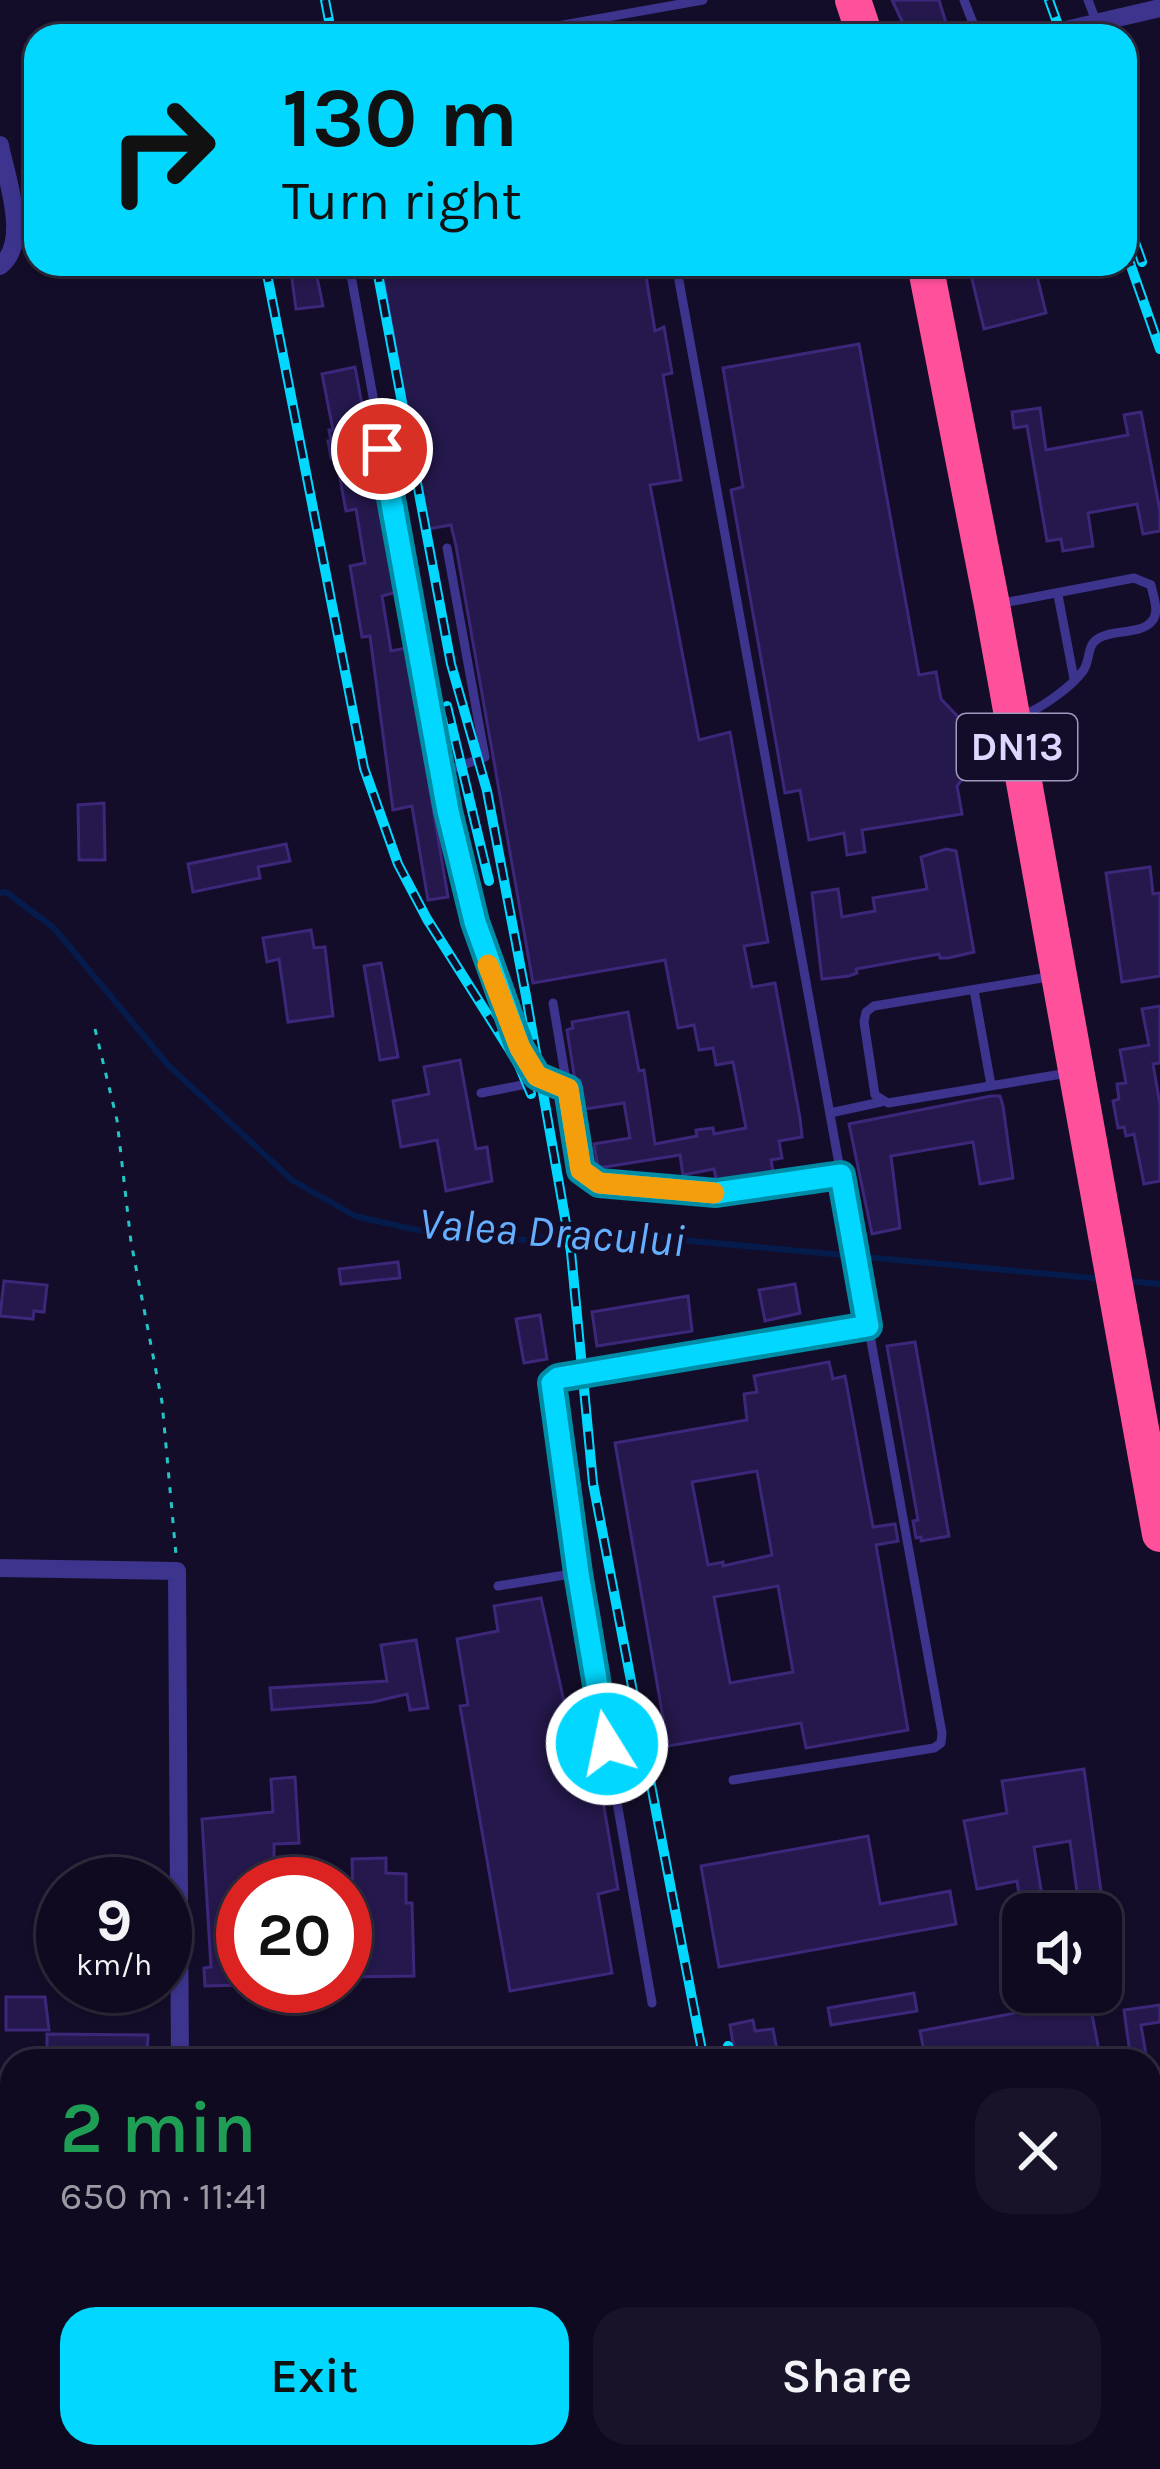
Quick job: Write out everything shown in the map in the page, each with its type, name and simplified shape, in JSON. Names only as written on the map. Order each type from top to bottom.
[{"type":"highway","name":"DN13","points":[[939,276],[992,605],[1160,1534]]},
{"type":"street","points":[[1085,24],[1148,6]]},
{"type":"street","points":[[0,145],[15,228],[8,260],[0,266]]},
{"type":"street","points":[[0,1568],[177,1571],[180,2049]]},
{"type":"lane","points":[[568,24],[703,0]]},
{"type":"lane","points":[[1088,0],[1096,21]]},
{"type":"lane","points":[[351,276],[441,773],[475,922],[520,1048],[537,1076],[568,1089]]},
{"type":"lane","points":[[678,276],[942,1733],[934,1748],[733,1780]]},
{"type":"lane","points":[[441,773],[485,757],[447,548]]},
{"type":"lane","points":[[992,605],[1134,578],[1151,585],[1156,611],[1145,627],[1102,635],[1091,643],[1088,662],[1074,679],[1034,711],[1012,719]]},
{"type":"lane","points":[[1058,595],[1074,679]]},
{"type":"lane","points":[[881,1102],[875,1095],[864,1022],[866,1012],[874,1006],[1059,975]]},
{"type":"lane","points":[[974,990],[992,1084]]},
{"type":"lane","points":[[553,1003],[581,1170],[599,1183],[716,1193],[841,1175]]},
{"type":"lane","points":[[830,1113],[1076,1072]]},
{"type":"lane","points":[[481,1093],[527,1084],[537,1076]]},
{"type":"lane","points":[[652,2003],[578,1573],[552,1383],[558,1378],[868,1326]]},
{"type":"lane","points":[[498,1586],[578,1573]]},
{"type":"path","points":[[95,1029],[117,1120],[131,1242],[162,1402],[177,1571]]},
{"type":"building","points":[[892,0],[939,0],[946,24],[903,24]]},
{"type":"building","points":[[292,276],[322,276],[317,277],[323,306],[296,309]]},
{"type":"building","points":[[383,276],[646,276],[655,331],[664,327],[672,373],[663,375],[681,480],[650,485],[699,740],[730,732],[768,942],[744,946],[752,987],[775,983],[800,1118],[802,1137],[779,1141],[782,1158],[771,1160],[773,1172],[717,1182],[714,1169],[683,1175],[680,1155],[598,1168],[594,1144],[630,1138],[624,1103],[585,1109],[567,1030],[573,1028],[572,1022],[628,1012],[639,1071],[644,1070],[655,1144],[697,1136],[696,1130],[713,1128],[714,1134],[746,1128],[733,1062],[716,1065],[713,1048],[699,1050],[694,1025],[678,1028],[665,960],[533,983],[456,546],[451,525],[428,529]]},
{"type":"building","points":[[971,276],[1037,276],[1046,313],[984,329]]},
{"type":"building","points":[[859,344],[919,675],[936,672],[941,699],[962,721],[970,751],[966,774],[957,786],[962,814],[862,830],[865,852],[847,855],[844,833],[809,840],[800,790],[785,793],[731,490],[743,487],[723,368]]},
{"type":"building","points":[[355,367],[397,592],[382,596],[391,651],[406,648],[448,897],[428,900],[412,806],[393,810],[370,636],[362,637],[350,566],[365,563],[356,509],[346,511],[336,457],[331,458],[328,441],[329,430],[333,430],[322,374]]},
{"type":"building","points":[[1040,408],[1046,450],[1128,435],[1124,415],[1141,412],[1160,531],[1143,534],[1137,504],[1088,513],[1093,546],[1063,551],[1061,539],[1047,541],[1027,426],[1014,428],[1012,412]]},
{"type":"building","points":[[104,803],[105,860],[79,860],[78,805]]},
{"type":"building","points":[[286,844],[290,861],[258,867],[260,878],[193,892],[188,864]]},
{"type":"building","points":[[946,849],[956,851],[974,952],[948,958],[939,954],[822,979],[812,893],[838,889],[842,917],[875,911],[873,898],[927,889],[921,857]]},
{"type":"building","points":[[1150,867],[1153,894],[1160,893],[1160,976],[1122,982],[1106,873]]},
{"type":"building","points":[[311,930],[314,948],[325,947],[333,1016],[288,1022],[279,959],[267,962],[263,938]]},
{"type":"building","points":[[381,963],[398,1057],[380,1060],[364,966]]},
{"type":"building","points":[[1160,1006],[1160,1063],[1153,1064],[1160,1105],[1160,1181],[1144,1184],[1134,1134],[1126,1136],[1124,1127],[1118,1128],[1113,1101],[1119,1099],[1117,1084],[1126,1083],[1120,1050],[1149,1045],[1142,1009]]},
{"type":"building","points":[[460,1060],[476,1149],[487,1147],[492,1181],[446,1191],[437,1140],[401,1147],[393,1101],[429,1094],[424,1067]]},
{"type":"building","points":[[1000,1096],[1003,1106],[1013,1178],[980,1184],[973,1142],[891,1156],[900,1228],[872,1234],[849,1124]]},
{"type":"building","points":[[398,1262],[400,1278],[341,1284],[339,1269]]},
{"type":"building","points":[[4,1281],[47,1285],[44,1312],[34,1311],[33,1319],[0,1316]]},
{"type":"building","points":[[795,1284],[800,1313],[765,1321],[759,1290]]},
{"type":"building","points":[[688,1296],[692,1331],[597,1346],[592,1312]]},
{"type":"building","points":[[540,1315],[547,1359],[524,1363],[516,1319]]},
{"type":"building","points":[[915,1342],[949,1536],[921,1541],[913,1521],[918,1520],[887,1346]]},
{"type":"building","points":[[829,1362],[833,1379],[845,1376],[873,1527],[895,1524],[898,1541],[876,1545],[908,1730],[806,1748],[801,1723],[668,1746],[615,1443],[747,1420],[744,1394],[757,1392],[754,1376]],"holes":[[[757,1471],[772,1555],[708,1565],[692,1482]],[[778,1586],[793,1672],[730,1683],[714,1597]]]},
{"type":"building","points":[[541,1598],[565,1706],[586,1702],[618,1889],[598,1894],[612,1973],[510,1991],[460,1706],[468,1705],[457,1639],[498,1631],[494,1606]]},
{"type":"building","points":[[416,1640],[428,1708],[410,1710],[407,1694],[373,1702],[272,1710],[270,1688],[387,1681],[381,1645]]},
{"type":"building","points":[[1084,1769],[1101,1893],[1077,1893],[1070,1841],[1034,1847],[1042,1893],[1019,1893],[1017,1881],[977,1889],[964,1821],[1007,1813],[1002,1781]]},
{"type":"building","points":[[295,1777],[299,1843],[274,1844],[274,1857],[216,1857],[216,1986],[205,1986],[204,1968],[211,1967],[202,1819],[273,1812],[271,1779]]},
{"type":"building","points":[[868,1836],[880,1904],[950,1891],[956,1924],[719,1967],[701,1866]]},
{"type":"building","points":[[372,1858],[386,1858],[386,1873],[406,1874],[406,1903],[412,1903],[414,1976],[372,1977]]},
{"type":"building","points":[[914,1993],[917,2011],[831,2025],[828,2008]]},
{"type":"building","points":[[6,1997],[36,1997],[36,2013],[47,2013],[49,2030],[6,2030]]},
{"type":"building","points":[[1160,2005],[1160,2022],[1141,2025],[1145,2049],[1129,2049],[1124,2010]]},
{"type":"building","points":[[1015,2013],[1092,2013],[1099,2049],[924,2049],[920,2031]]},
{"type":"building","points":[[753,2020],[755,2031],[773,2029],[777,2049],[734,2049],[730,2025]]},
{"type":"building","points":[[47,2034],[148,2035],[147,2049],[47,2049]]},
{"type":"waterway","name":"Valea Dracului","points":[[0,893],[6,892],[54,928],[168,1065],[292,1180],[355,1216],[417,1230],[524,1240],[595,1232],[1103,1279]]},
{"type":"waterway","name":"Valea Dracului","points":[[1128,1281],[1160,1284]]},
{"type":"railway","points":[[325,0],[330,24]]},
{"type":"railway","points":[[1049,0],[1058,24]]},
{"type":"railway","points":[[1137,248],[1142,262]]},
{"type":"railway","points":[[267,276],[364,768],[398,864],[518,1063],[531,1094]]},
{"type":"railway","points":[[378,276],[451,664],[487,791],[526,996],[571,1252],[593,1483],[702,2049]]},
{"type":"railway","points":[[1134,276],[1160,349]]},
{"type":"railway","points":[[447,706],[489,881]]},
{"type":"slow traffic","points":[[488,965],[520,1048],[537,1076],[568,1089],[581,1170],[599,1183],[714,1193]]},
{"type":"route","points":[[382,449],[448,811],[475,922],[520,1048],[537,1076],[568,1089],[581,1170],[599,1183],[716,1193],[841,1175],[868,1326],[558,1378],[552,1383],[607,1744]]}]
